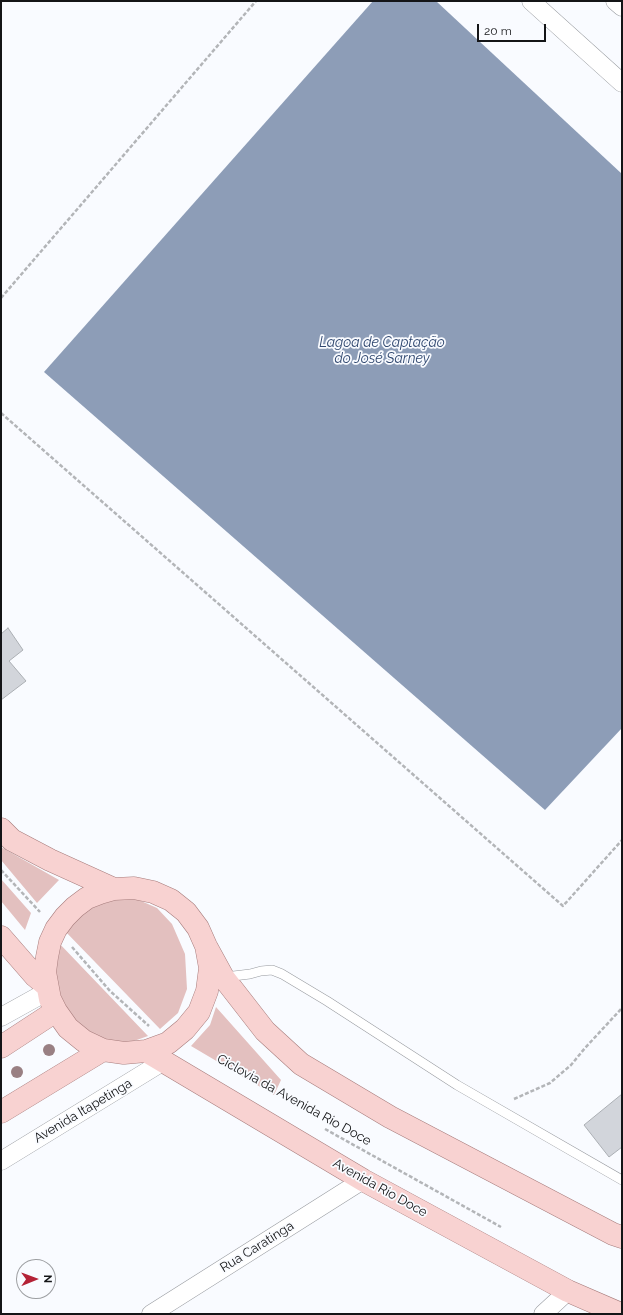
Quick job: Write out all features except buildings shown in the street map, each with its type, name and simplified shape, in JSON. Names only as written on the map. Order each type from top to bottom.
[{"type":"main road","points":[[1,829],[12,840],[50,860],[114,889]]},
{"type":"main road","points":[[206,946],[210,968],[207,991],[199,1012],[185,1029],[159,1052],[124,1053],[103,1050],[84,1041],[68,1028],[56,1012],[50,999],[45,972],[47,957],[50,942],[56,929],[65,917],[87,898],[100,892],[114,889],[134,888],[153,892],[171,900],[186,912],[198,928],[206,946],[224,977],[265,1031],[301,1064],[390,1117],[606,1231],[622,1237]]},
{"type":"main road","points":[[1,937],[48,989]]},
{"type":"main road","points":[[1,1047],[56,1012]]},
{"type":"main road","points":[[1,1112],[103,1050]]},
{"type":"main road","name":"Avenida Rio Doce","points":[[159,1052],[363,1180],[568,1291],[621,1314]]},
{"type":"street","points":[[531,1],[622,83]]},
{"type":"street","points":[[615,1],[622,7]]},
{"type":"street","points":[[1,1017],[48,989]]},
{"type":"street","name":"Avenida Itapetinga","points":[[1,1161],[159,1052]]},
{"type":"street","name":"Rua Caratinga","points":[[151,1314],[363,1180]]},
{"type":"street","points":[[543,1314],[568,1291]]},
{"type":"lane","points":[[224,977],[250,974],[261,970],[272,970],[282,974],[327,1001],[457,1085],[622,1180]]},
{"type":"path","points":[[1,298],[256,1]]},
{"type":"path","points":[[1,413],[563,906],[622,840]]},
{"type":"path","points":[[1,870],[56,929],[110,991],[159,1052]]},
{"type":"path","points":[[496,1108],[550,1082],[571,1065],[622,1008]]},
{"type":"path","name":"Ciclovia da Avenida Rio Doce","points":[[324,1128],[504,1228]]},
{"type":"shaded area","points":[[1,847],[59,880],[37,903],[1,860]]},
{"type":"shaded area","points":[[1,879],[31,913],[25,930],[1,901]]},
{"type":"shaded area","points":[[132,897],[157,908],[172,924],[185,954],[187,989],[178,1013],[160,1029],[63,929],[76,915],[105,900]]},
{"type":"shaded area","points":[[57,941],[148,1036],[131,1042],[110,1044],[82,1033],[57,1000],[52,954]]},
{"type":"shaded area","points":[[216,1007],[281,1080],[274,1095],[191,1046],[210,1025]]},
{"type":"water","name":"Lagoa de Captação do José Sarney","points":[[373,1],[436,1],[622,174],[622,728],[545,810],[44,372]]}]
